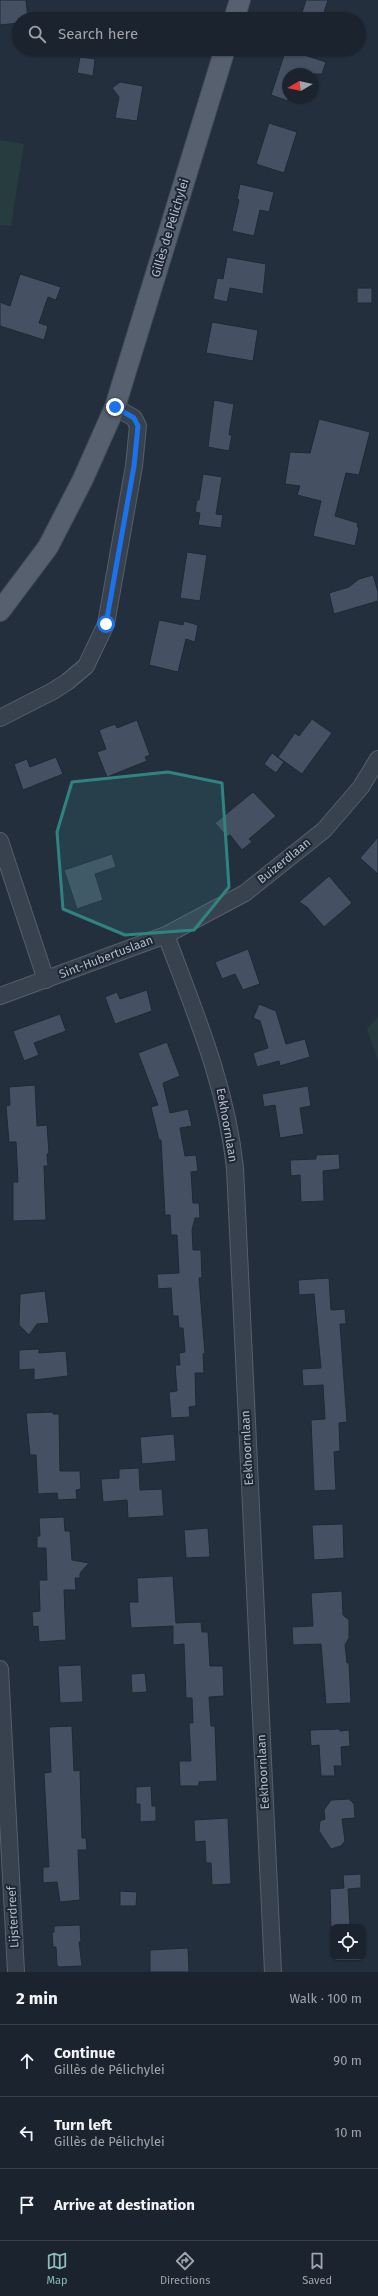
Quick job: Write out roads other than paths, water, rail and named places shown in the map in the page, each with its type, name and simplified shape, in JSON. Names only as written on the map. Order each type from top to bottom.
[{"type":"main road","points":[[236,12],[240,0]]},
{"type":"main road","name":"Gillès de Pélichylei","points":[[0,612],[48,548],[83,479],[115,407],[223,56]]},
{"type":"street","points":[[0,718],[33,703],[67,682],[86,666],[106,624],[134,466],[138,426],[134,418],[115,407]]},
{"type":"street","name":"Buizerdlaan","points":[[166,935],[245,893],[324,830],[361,787],[378,759]]},
{"type":"street","name":"Sint-Hubertuslaan","points":[[0,841],[46,980]]},
{"type":"street","name":"Sint-Hubertuslaan","points":[[0,996],[166,935]]},
{"type":"street","name":"Eekhoornlaan","points":[[166,935],[218,1078],[232,1137],[235,1168],[273,1972]]},
{"type":"street","name":"Lijsterdreef","points":[[0,1669],[16,1972]]}]
